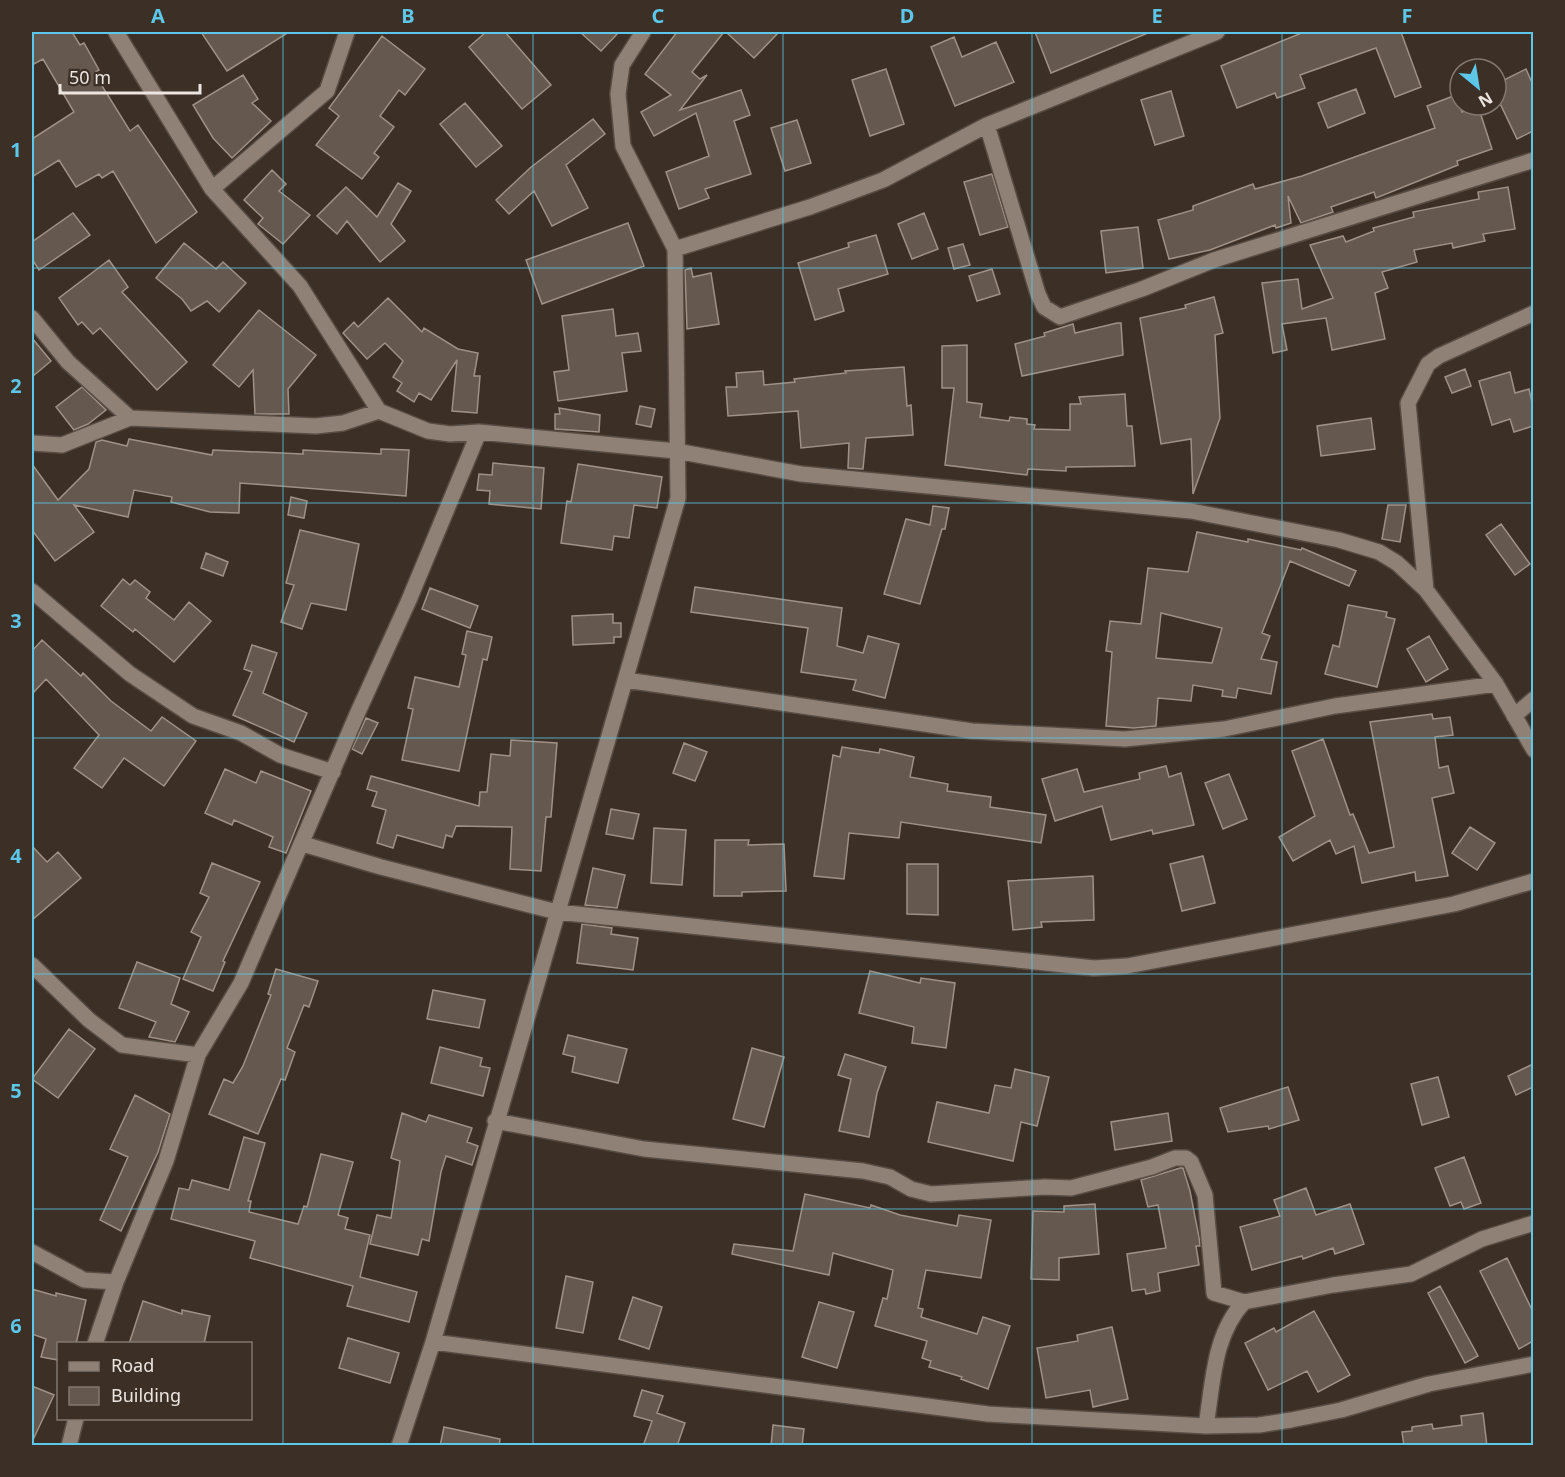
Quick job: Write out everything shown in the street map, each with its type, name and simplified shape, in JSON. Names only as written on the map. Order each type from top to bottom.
[{"type":"street","points":[[116,32],[212,189],[300,286],[379,411],[428,430],[450,434],[479,432],[676,451],[801,474],[1191,511],[1294,530],[1379,552],[1398,563],[1426,590],[1496,684],[1533,750]]},
{"type":"street","points":[[212,189],[327,91],[347,32]]},
{"type":"street","points":[[399,1446],[433,1342],[495,1121],[678,498],[675,249],[623,146],[618,94],[622,65],[643,32]]},
{"type":"street","points":[[675,249],[810,207],[883,180],[987,125],[1216,32]]},
{"type":"street","points":[[987,125],[1038,294],[1044,307],[1060,317],[1142,289],[1214,260],[1533,160]]},
{"type":"street","points":[[1426,590],[1407,403],[1423,372],[1439,356],[1533,313]]},
{"type":"street","points":[[32,318],[68,362],[130,417]]},
{"type":"street","points":[[32,443],[62,446],[130,417],[316,426],[343,423],[379,411]]},
{"type":"street","points":[[96,1342],[116,1282],[166,1161],[198,1055],[241,983],[409,600],[479,432]]},
{"type":"street","points":[[32,591],[130,674],[193,716],[241,734],[280,754],[333,771]]},
{"type":"street","points":[[626,680],[972,731],[1125,739],[1224,729],[1335,706],[1496,684]]},
{"type":"street","points":[[1514,716],[1533,699]]},
{"type":"street","points":[[303,844],[381,867],[557,912],[1094,968],[1127,966],[1454,904],[1533,881]]},
{"type":"street","points":[[32,965],[89,1020],[122,1045],[198,1055]]},
{"type":"street","points":[[495,1121],[644,1149],[862,1171],[890,1177],[911,1189],[931,1194],[1045,1187],[1071,1188],[1152,1167],[1175,1158],[1186,1158],[1195,1168],[1205,1195],[1214,1293],[1244,1302],[1333,1285],[1411,1274],[1482,1239],[1533,1223]]},
{"type":"street","points":[[32,1252],[84,1280],[116,1282]]},
{"type":"street","points":[[1206,1426],[1218,1348],[1234,1312],[1244,1302]]},
{"type":"street","points":[[433,1342],[988,1414],[1206,1426],[1259,1425],[1291,1420],[1341,1410],[1430,1384],[1533,1364]]},
{"type":"street","points":[[69,1446],[76,1420]]},
{"type":"building","points":[[32,32],[72,32],[80,45],[84,43],[99,70],[94,73],[130,131],[138,125],[197,212],[156,243],[113,171],[102,178],[99,174],[76,187],[59,160],[32,177],[32,139],[74,112],[43,59],[32,65]]},
{"type":"building","points":[[201,32],[289,32],[227,71]]},
{"type":"building","points":[[486,32],[505,32],[551,85],[522,109],[469,47]]},
{"type":"building","points":[[580,32],[619,32],[601,51]]},
{"type":"building","points":[[677,32],[724,32],[692,72],[700,79],[707,75],[680,110],[741,90],[750,115],[734,121],[751,174],[705,189],[709,198],[679,209],[666,172],[709,156],[696,113],[654,136],[641,112],[671,95],[645,74]]},
{"type":"building","points":[[726,32],[779,32],[754,58]]},
{"type":"building","points":[[1035,32],[1148,32],[1148,33],[1051,73]]},
{"type":"building","points":[[1304,32],[1401,32],[1421,87],[1395,97],[1376,48],[1300,75],[1305,88],[1277,98],[1275,93],[1237,108],[1221,66]]},
{"type":"building","points":[[382,36],[425,69],[405,95],[399,90],[380,116],[394,127],[374,153],[379,157],[362,179],[316,145],[339,116],[329,108]]},
{"type":"building","points":[[954,37],[962,57],[996,42],[1014,82],[955,106],[931,47]]},
{"type":"building","points":[[886,69],[904,124],[870,136],[852,80]]},
{"type":"building","points":[[1526,69],[1533,85],[1533,131],[1517,139],[1506,117],[1508,78]]},
{"type":"building","points":[[243,75],[258,99],[252,103],[271,121],[232,158],[213,138],[193,105]]},
{"type":"building","points":[[1356,89],[1365,113],[1328,128],[1318,103]]},
{"type":"building","points":[[1171,91],[1184,136],[1155,145],[1141,100]]},
{"type":"building","points":[[1448,98],[1448,117],[1482,117],[1492,149],[1457,161],[1458,165],[1376,198],[1374,192],[1331,207],[1333,212],[1301,223],[1288,196],[1291,223],[1276,228],[1275,225],[1210,250],[1169,259],[1158,220],[1193,210],[1193,206],[1253,184],[1255,189],[1302,176],[1435,128],[1427,106]]},
{"type":"building","points":[[465,103],[502,146],[476,167],[440,124]]},
{"type":"building","points":[[593,119],[605,134],[566,165],[588,208],[552,226],[534,191],[509,214],[496,200],[530,168]]},
{"type":"building","points":[[797,120],[811,163],[785,171],[771,128]]},
{"type":"building","points":[[272,170],[286,184],[279,191],[310,215],[283,244],[258,224],[263,218],[244,200]]},
{"type":"building","points":[[992,174],[1008,227],[980,235],[964,182]]},
{"type":"building","points":[[398,183],[411,191],[391,224],[405,241],[380,262],[347,221],[337,234],[317,216],[346,187],[377,217]]},
{"type":"building","points":[[1508,187],[1515,229],[1483,234],[1485,241],[1453,248],[1452,243],[1414,250],[1417,262],[1382,272],[1388,288],[1375,293],[1385,339],[1332,350],[1326,318],[1282,324],[1287,350],[1273,353],[1262,283],[1298,279],[1302,309],[1333,298],[1310,245],[1343,236],[1346,242],[1374,231],[1373,228],[1414,217],[1413,212],[1479,199],[1478,192]]},
{"type":"building","points":[[73,213],[90,235],[39,270],[32,259],[32,242]]},
{"type":"building","points":[[924,213],[938,249],[912,259],[898,224]]},
{"type":"building","points":[[628,223],[644,266],[542,304],[526,260]]},
{"type":"building","points":[[1138,227],[1143,268],[1106,273],[1101,231]]},
{"type":"building","points":[[876,235],[888,274],[838,289],[844,311],[815,320],[798,263],[849,247],[848,243]]},
{"type":"building","points":[[184,243],[216,269],[223,262],[246,283],[219,312],[207,301],[191,311],[182,299],[156,278]]},
{"type":"building","points":[[963,244],[970,265],[954,269],[948,248]]},
{"type":"building","points":[[109,260],[128,287],[122,292],[187,362],[157,390],[100,328],[93,334],[82,322],[78,325],[59,298]]},
{"type":"building","points":[[691,268],[693,277],[711,273],[719,324],[687,329],[685,270]]},
{"type":"building","points":[[992,269],[1000,294],[977,301],[969,276]]},
{"type":"building","points":[[1214,297],[1223,333],[1215,335],[1220,418],[1193,494],[1191,439],[1161,444],[1140,318],[1186,308],[1185,305]]},
{"type":"building","points":[[388,298],[422,332],[424,328],[458,349],[478,353],[474,376],[480,376],[477,413],[452,411],[457,360],[431,400],[419,393],[414,402],[397,391],[402,383],[393,377],[403,361],[385,343],[367,359],[343,333],[354,322],[358,327]]},
{"type":"building","points":[[613,309],[616,336],[638,333],[641,351],[622,353],[627,391],[558,401],[554,372],[569,370],[562,316]]},
{"type":"building","points":[[259,310],[316,355],[288,389],[289,414],[255,414],[253,370],[239,387],[213,365]]},
{"type":"building","points":[[1121,323],[1123,355],[1022,376],[1015,344],[1045,336],[1044,333],[1073,324],[1075,333]]},
{"type":"building","points":[[32,338],[51,361],[32,377]]},
{"type":"building","points":[[967,345],[967,402],[982,404],[980,417],[1009,421],[1010,417],[1027,419],[1027,424],[1035,425],[1034,429],[1070,430],[1070,404],[1081,404],[1079,397],[1125,394],[1127,426],[1132,426],[1135,466],[1066,467],[1066,471],[1028,469],[1027,475],[945,465],[954,388],[942,388],[942,346]]},
{"type":"building","points":[[904,367],[907,406],[911,405],[913,435],[866,438],[863,469],[848,468],[849,443],[801,448],[798,411],[728,416],[726,387],[737,387],[736,373],[763,371],[764,385],[795,382],[794,379],[846,373],[845,371]]},
{"type":"building","points":[[1465,369],[1471,386],[1452,393],[1445,377]]},
{"type":"building","points":[[1510,372],[1515,393],[1529,389],[1533,407],[1533,426],[1514,432],[1510,419],[1492,425],[1479,381]]},
{"type":"building","points":[[82,387],[106,410],[88,424],[74,430],[56,407]]},
{"type":"building","points":[[640,406],[655,409],[651,427],[636,424]]},
{"type":"building","points":[[559,408],[600,415],[599,432],[555,429],[555,414],[560,414]]},
{"type":"building","points":[[1371,418],[1375,449],[1321,456],[1317,426]]},
{"type":"building","points":[[129,439],[212,455],[213,450],[303,454],[303,450],[381,454],[381,449],[409,450],[406,496],[240,483],[239,513],[210,512],[171,502],[172,497],[134,490],[128,517],[74,505],[94,532],[55,561],[32,530],[32,464],[58,500],[89,469],[96,442],[102,440],[127,446]]},
{"type":"building","points":[[493,463],[544,468],[541,509],[489,504],[490,491],[477,490],[479,474],[492,475]]},
{"type":"building","points":[[578,464],[662,477],[657,508],[634,505],[629,538],[614,536],[612,550],[561,543],[567,501],[571,502]]},
{"type":"building","points":[[291,497],[307,501],[304,518],[288,515]]},
{"type":"building","points":[[1388,505],[1406,505],[1400,542],[1382,539]]},
{"type":"building","points":[[933,506],[949,508],[945,529],[942,529],[920,604],[884,594],[906,519],[930,525]]},
{"type":"building","points":[[1501,524],[1530,564],[1515,575],[1486,535]]},
{"type":"building","points":[[300,530],[359,544],[346,610],[311,603],[302,629],[281,622],[294,585],[286,583]]},
{"type":"building","points":[[1197,532],[1248,542],[1248,539],[1301,550],[1302,548],[1356,571],[1349,586],[1290,561],[1262,633],[1270,636],[1261,659],[1277,662],[1271,694],[1238,688],[1236,698],[1222,696],[1223,690],[1193,685],[1191,701],[1158,698],[1156,726],[1134,728],[1106,726],[1112,652],[1106,651],[1110,621],[1141,624],[1148,568],[1188,572]],"holes":[[[1161,613],[1222,628],[1212,663],[1156,658]]]},
{"type":"building","points":[[206,553],[228,562],[223,576],[201,568]]},
{"type":"building","points":[[123,579],[130,585],[135,580],[150,592],[146,598],[174,620],[189,602],[211,621],[174,662],[135,629],[133,632],[101,606]]},
{"type":"building","points":[[695,587],[842,608],[837,646],[863,653],[868,636],[899,644],[885,698],[853,690],[856,680],[801,672],[808,628],[691,612]]},
{"type":"building","points":[[430,588],[478,606],[470,628],[422,609]]},
{"type":"building","points":[[1348,605],[1387,612],[1386,617],[1395,619],[1377,687],[1325,674],[1333,645],[1339,647]]},
{"type":"building","points":[[613,614],[613,623],[621,623],[621,637],[614,637],[614,643],[573,645],[572,616]]},
{"type":"building","points":[[467,631],[492,637],[487,660],[483,659],[459,771],[402,760],[413,709],[408,708],[415,677],[459,687],[466,655],[462,654]]},
{"type":"building","points":[[1429,636],[1448,669],[1426,682],[1407,649]]},
{"type":"building","points":[[42,640],[81,676],[83,673],[111,701],[151,731],[162,717],[196,741],[164,786],[124,758],[102,788],[74,768],[99,735],[46,679],[32,694],[32,651]]},
{"type":"building","points":[[252,645],[277,653],[263,693],[307,713],[294,742],[233,715],[252,672],[244,669]]},
{"type":"building","points":[[1432,714],[1433,719],[1450,717],[1453,735],[1435,737],[1439,768],[1448,766],[1454,793],[1432,798],[1448,876],[1416,881],[1415,872],[1362,883],[1354,846],[1336,854],[1330,840],[1293,861],[1279,837],[1315,816],[1292,751],[1323,739],[1350,815],[1353,814],[1369,853],[1394,847],[1370,722]]},
{"type":"building","points":[[366,718],[378,723],[362,754],[352,749]]},
{"type":"building","points":[[511,740],[557,743],[551,817],[546,817],[541,871],[510,869],[512,827],[456,826],[452,837],[446,835],[443,848],[397,835],[393,848],[377,843],[386,810],[372,806],[377,792],[367,789],[371,776],[479,806],[480,792],[487,792],[491,754],[510,756]]},
{"type":"building","points":[[684,743],[707,752],[695,781],[673,773]]},
{"type":"building","points":[[842,747],[879,753],[880,749],[914,757],[910,777],[948,784],[947,791],[991,797],[990,807],[1046,815],[1041,843],[901,822],[899,838],[849,833],[844,879],[814,876],[833,755],[840,757]]},
{"type":"building","points":[[1166,766],[1169,777],[1181,773],[1194,825],[1153,834],[1152,830],[1111,840],[1102,806],[1055,821],[1042,779],[1077,769],[1084,792],[1140,779],[1139,773]]},
{"type":"building","points":[[225,769],[256,783],[261,771],[311,791],[286,853],[269,847],[273,837],[234,820],[232,825],[205,813]]},
{"type":"building","points":[[1229,774],[1247,819],[1223,829],[1205,783]]},
{"type":"building","points":[[611,809],[639,814],[633,839],[606,834]]},
{"type":"building","points":[[1470,827],[1495,843],[1477,870],[1452,853]]},
{"type":"building","points":[[654,828],[686,830],[682,885],[651,883]]},
{"type":"building","points":[[715,840],[749,840],[748,845],[784,844],[786,891],[742,892],[742,896],[714,896]]},
{"type":"building","points":[[32,846],[47,862],[58,852],[81,878],[32,920]]},
{"type":"building","points":[[1203,856],[1215,903],[1182,911],[1170,864]]},
{"type":"building","points":[[212,863],[260,882],[223,961],[225,962],[213,991],[183,979],[201,937],[191,932],[209,897],[200,893]]},
{"type":"building","points":[[907,864],[938,864],[938,915],[907,914]]},
{"type":"building","points":[[593,868],[625,875],[617,908],[585,905]]},
{"type":"building","points":[[1093,876],[1094,920],[1041,922],[1042,927],[1013,930],[1008,881]]},
{"type":"building","points":[[582,924],[612,928],[611,934],[638,938],[633,970],[577,963]]},
{"type":"building","points":[[137,962],[180,978],[171,1004],[189,1012],[175,1042],[149,1037],[156,1022],[119,1008]]},
{"type":"building","points":[[276,969],[318,981],[309,1007],[304,1005],[287,1048],[295,1052],[285,1080],[281,1079],[258,1134],[209,1114],[224,1079],[233,1083],[243,1066],[271,995],[268,994]]},
{"type":"building","points":[[870,971],[920,983],[921,978],[955,983],[946,1048],[912,1043],[914,1027],[859,1013]]},
{"type":"building","points":[[433,990],[485,1000],[479,1028],[427,1019]]},
{"type":"building","points":[[69,1029],[95,1049],[58,1098],[32,1079]]},
{"type":"building","points":[[568,1035],[627,1049],[618,1083],[572,1072],[575,1057],[563,1054]]},
{"type":"building","points":[[440,1047],[482,1058],[480,1066],[490,1068],[483,1096],[431,1083]]},
{"type":"building","points":[[752,1048],[784,1057],[764,1127],[733,1119]]},
{"type":"building","points":[[845,1054],[886,1067],[877,1093],[869,1137],[839,1131],[851,1079],[838,1075]]},
{"type":"building","points":[[1533,1064],[1533,1087],[1516,1095],[1508,1076]]},
{"type":"building","points":[[1015,1069],[1049,1077],[1037,1126],[1021,1122],[1013,1161],[928,1142],[937,1102],[989,1113],[995,1085],[1011,1088]]},
{"type":"building","points":[[1438,1077],[1449,1117],[1422,1125],[1411,1084]]},
{"type":"building","points":[[1288,1087],[1299,1120],[1269,1129],[1268,1126],[1228,1132],[1220,1108]]},
{"type":"building","points":[[135,1095],[170,1114],[158,1152],[121,1231],[100,1220],[128,1157],[110,1149]]},
{"type":"building","points":[[402,1113],[426,1122],[429,1115],[472,1128],[467,1142],[478,1146],[472,1165],[446,1156],[429,1241],[422,1239],[418,1255],[370,1244],[377,1215],[391,1218],[400,1161],[391,1158]]},
{"type":"building","points":[[1168,1113],[1172,1141],[1115,1150],[1111,1122]]},
{"type":"building","points":[[244,1137],[265,1143],[248,1201],[251,1201],[249,1212],[298,1224],[304,1206],[307,1207],[321,1154],[353,1162],[338,1215],[348,1218],[345,1229],[370,1235],[360,1277],[417,1292],[409,1322],[347,1306],[353,1286],[250,1258],[255,1241],[171,1219],[179,1188],[189,1190],[192,1180],[229,1190]]},
{"type":"building","points":[[1464,1157],[1481,1203],[1464,1209],[1461,1202],[1450,1206],[1435,1168]]},
{"type":"building","points":[[1183,1168],[1190,1191],[1199,1237],[1200,1246],[1196,1246],[1199,1265],[1158,1273],[1160,1291],[1146,1294],[1145,1289],[1132,1291],[1127,1254],[1166,1248],[1158,1205],[1148,1207],[1141,1180]]},
{"type":"building","points":[[1306,1188],[1316,1215],[1350,1204],[1364,1244],[1335,1254],[1333,1248],[1303,1259],[1302,1256],[1252,1270],[1240,1227],[1280,1216],[1274,1200]]},
{"type":"building","points":[[805,1194],[870,1208],[871,1205],[900,1215],[957,1226],[959,1215],[991,1220],[981,1278],[926,1270],[918,1308],[923,1309],[921,1317],[977,1334],[983,1317],[1010,1326],[988,1389],[961,1379],[962,1377],[929,1367],[931,1361],[922,1358],[927,1341],[875,1326],[883,1298],[887,1299],[893,1270],[833,1253],[829,1275],[732,1254],[734,1244],[793,1251]]},
{"type":"building","points":[[1095,1204],[1099,1254],[1059,1258],[1059,1280],[1031,1279],[1033,1211],[1064,1212],[1064,1206]]},
{"type":"building","points":[[1507,1258],[1533,1312],[1533,1341],[1519,1349],[1480,1271]]},
{"type":"building","points":[[566,1276],[593,1282],[583,1333],[556,1328]]},
{"type":"building","points":[[1440,1286],[1478,1356],[1465,1363],[1428,1293]]},
{"type":"building","points":[[32,1289],[56,1296],[56,1293],[86,1300],[76,1342],[57,1342],[57,1360],[41,1357],[46,1339],[32,1334]]},
{"type":"building","points":[[633,1297],[662,1307],[649,1349],[619,1339]]},
{"type":"building","points":[[143,1301],[182,1314],[182,1310],[210,1316],[204,1342],[130,1342]]},
{"type":"building","points":[[819,1302],[854,1312],[837,1368],[802,1357]]},
{"type":"building","points":[[1314,1311],[1350,1375],[1318,1392],[1307,1371],[1268,1390],[1245,1343],[1274,1328],[1276,1332]]},
{"type":"building","points":[[1112,1327],[1128,1399],[1093,1407],[1090,1390],[1046,1398],[1037,1348],[1078,1341],[1077,1335]]},
{"type":"building","points":[[348,1338],[399,1353],[390,1383],[339,1368]]},
{"type":"building","points":[[32,1386],[54,1395],[32,1442]]},
{"type":"building","points":[[642,1390],[663,1396],[657,1413],[685,1423],[677,1446],[643,1446],[652,1421],[634,1416]]},
{"type":"building","points":[[1483,1413],[1487,1446],[1404,1446],[1402,1432],[1412,1431],[1412,1427],[1432,1424],[1433,1429],[1462,1425],[1461,1416]]},
{"type":"building","points":[[773,1425],[804,1429],[802,1446],[771,1446]]},
{"type":"building","points":[[444,1427],[500,1439],[499,1446],[440,1446]]}]
